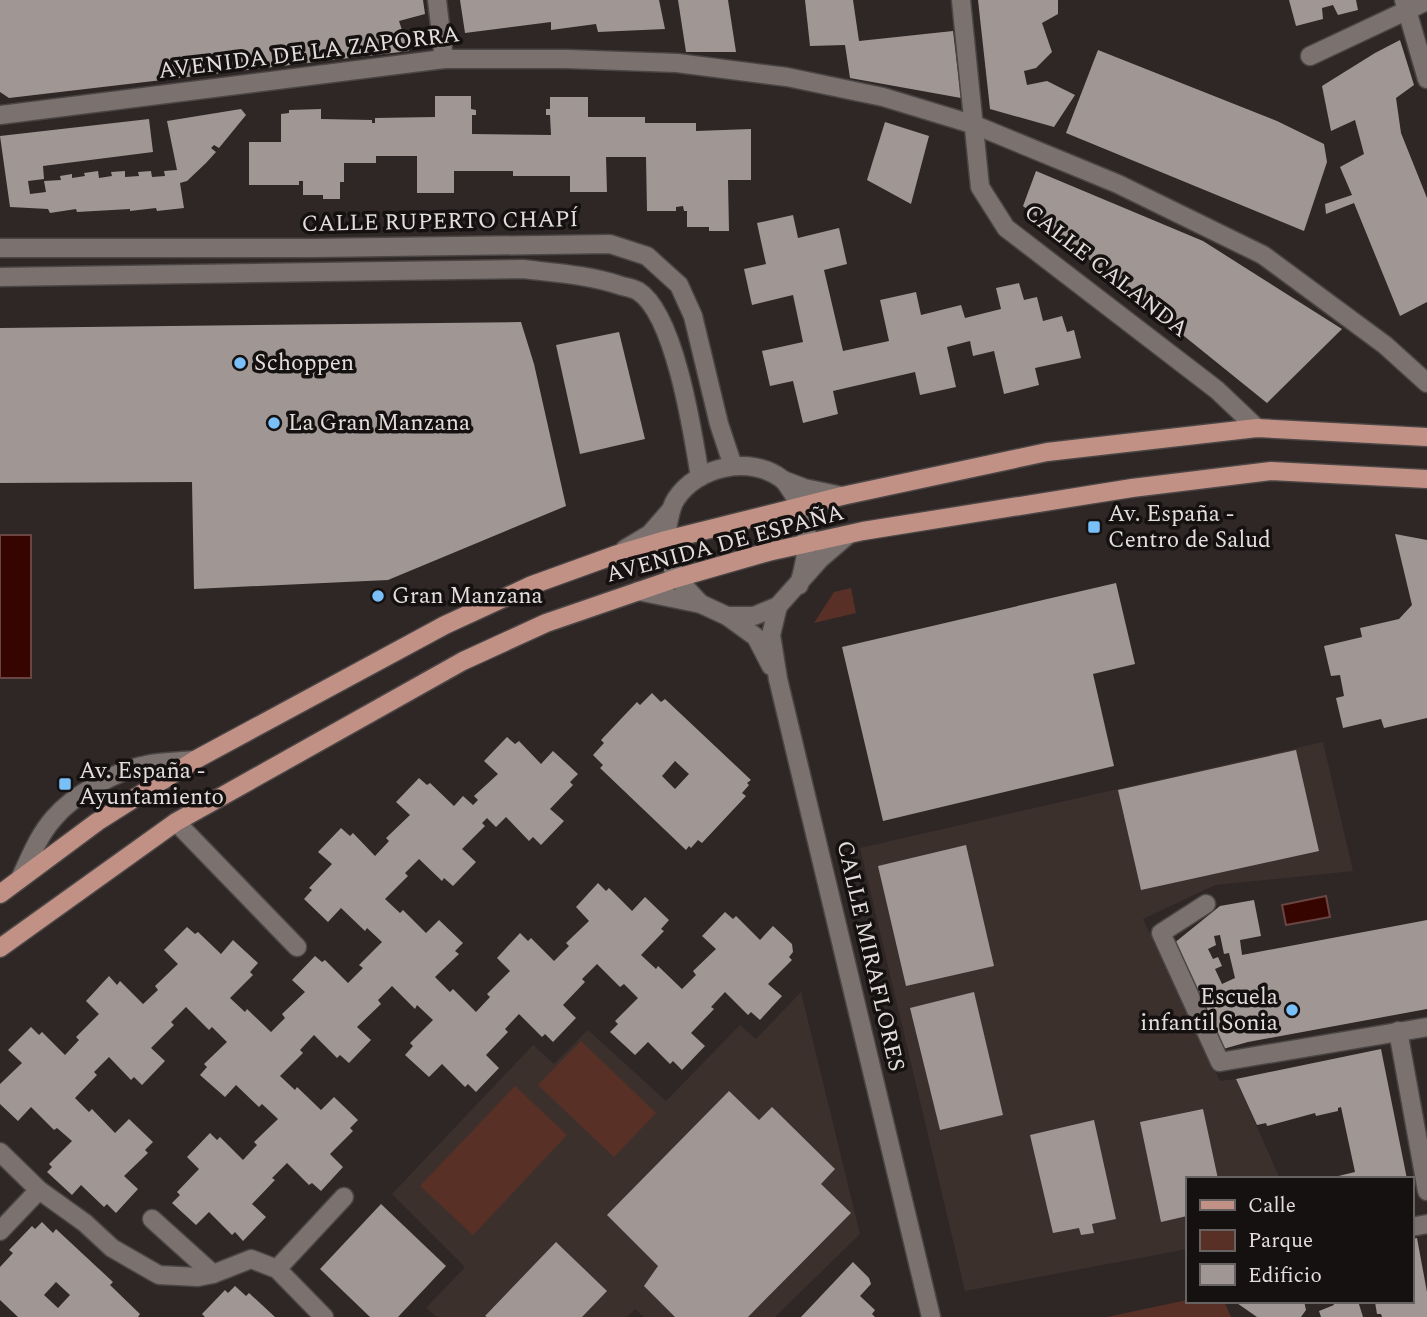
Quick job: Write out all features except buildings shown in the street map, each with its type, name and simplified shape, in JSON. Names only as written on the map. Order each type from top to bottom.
[{"type":"main road","name":"AVENIDA DE ESPAÑA","points":[[0,894],[97,822],[195,760],[445,625],[532,586],[615,555],[842,496],[1047,452],[1257,428],[1427,437]]},
{"type":"main road","name":"AVENIDA DE ESPAÑA","points":[[0,948],[176,822],[463,662],[545,624],[677,578],[768,552],[848,535],[1090,494],[1271,471],[1427,478]]},
{"type":"street","points":[[437,0],[444,59]]},
{"type":"street","name":"CALLE CALANDA","points":[[961,0],[980,187],[1006,228],[1196,373],[1257,428]]},
{"type":"street","points":[[1310,56],[1406,5],[1427,1]]},
{"type":"street","points":[[1406,5],[1427,79]]},
{"type":"street","name":"AVENIDA DE LA ZAPORRA","points":[[0,115],[444,59],[677,63],[787,77],[883,97],[975,125],[1118,184],[1263,255],[1385,345],[1427,383]]},
{"type":"street","name":"CALLE RUPERTO CHAPÍ","points":[[0,248],[610,244],[647,256],[679,285],[692,316],[719,424],[733,466]]},
{"type":"street","name":"CALLE RUPERTO CHAPÍ","points":[[0,277],[522,269],[595,276],[639,291],[660,318],[671,348],[690,423],[700,477]]},
{"type":"street","points":[[615,555],[650,534],[688,485],[700,477],[733,466],[759,468],[804,488],[842,496]]},
{"type":"street","points":[[783,480],[801,506],[808,544],[799,584]]},
{"type":"street","points":[[670,511],[666,540],[671,570],[701,604]]},
{"type":"street","points":[[727,616],[754,616],[778,606],[820,559],[848,535]]},
{"type":"street","points":[[638,591],[701,604],[727,616],[756,637],[778,679]]},
{"type":"street","name":"CALLE MIRAFLORES","points":[[778,606],[771,635],[778,679],[931,1317]]},
{"type":"street","points":[[20,879],[37,841],[55,816],[74,800],[107,779],[145,765],[195,760]]},
{"type":"street","points":[[176,822],[297,947]]},
{"type":"street","points":[[1206,904],[1161,933],[1220,1062],[1427,1027]]},
{"type":"street","points":[[1398,1031],[1427,1191]]},
{"type":"street","points":[[0,1152],[39,1189],[85,1223],[112,1248],[159,1275],[198,1277],[214,1274],[251,1259],[277,1269],[324,1317]]},
{"type":"street","points":[[0,1231],[39,1189]]},
{"type":"street","points":[[277,1269],[344,1197]]},
{"type":"street","points":[[152,1219],[214,1274]]},
{"type":"shaded area","points":[[0,535],[31,535],[31,678],[0,678]]},
{"type":"shaded area","points":[[1323,742],[1353,871],[1215,885],[1143,919],[1220,1081],[1236,1079],[1279,1177],[1186,1177],[1186,1249],[965,1291],[860,848]]},
{"type":"shaded area","points":[[1326,896],[1330,917],[1286,925],[1282,905]]},
{"type":"shaded area","points":[[801,992],[860,1234],[775,1317],[644,1317],[635,1309],[627,1317],[437,1317],[426,1308],[465,1267],[392,1194],[533,1045],[554,1064],[588,1030],[666,1101],[740,1025],[756,1039]]},
{"type":"green space","points":[[851,588],[856,613],[814,623],[834,592]]},
{"type":"green space","points":[[581,1041],[656,1113],[614,1157],[538,1085]]},
{"type":"green space","points":[[515,1086],[567,1135],[473,1235],[420,1186]]},
{"type":"green space","points":[[1186,1300],[1186,1303],[1225,1303],[1231,1317],[1107,1317]]},
{"type":"place","name":"Schoppen","points":[[240,363]]},
{"type":"place","name":"La Gran Manzana","points":[[274,423]]},
{"type":"place","name":"Av. España - Centro de Salud","points":[[1094,527]]},
{"type":"place","name":"Gran Manzana","points":[[378,596]]},
{"type":"place","name":"Av. España - Ayuntamiento","points":[[65,784]]},
{"type":"place","name":"Escuela infantil Sonia","points":[[1292,1010]]}]
